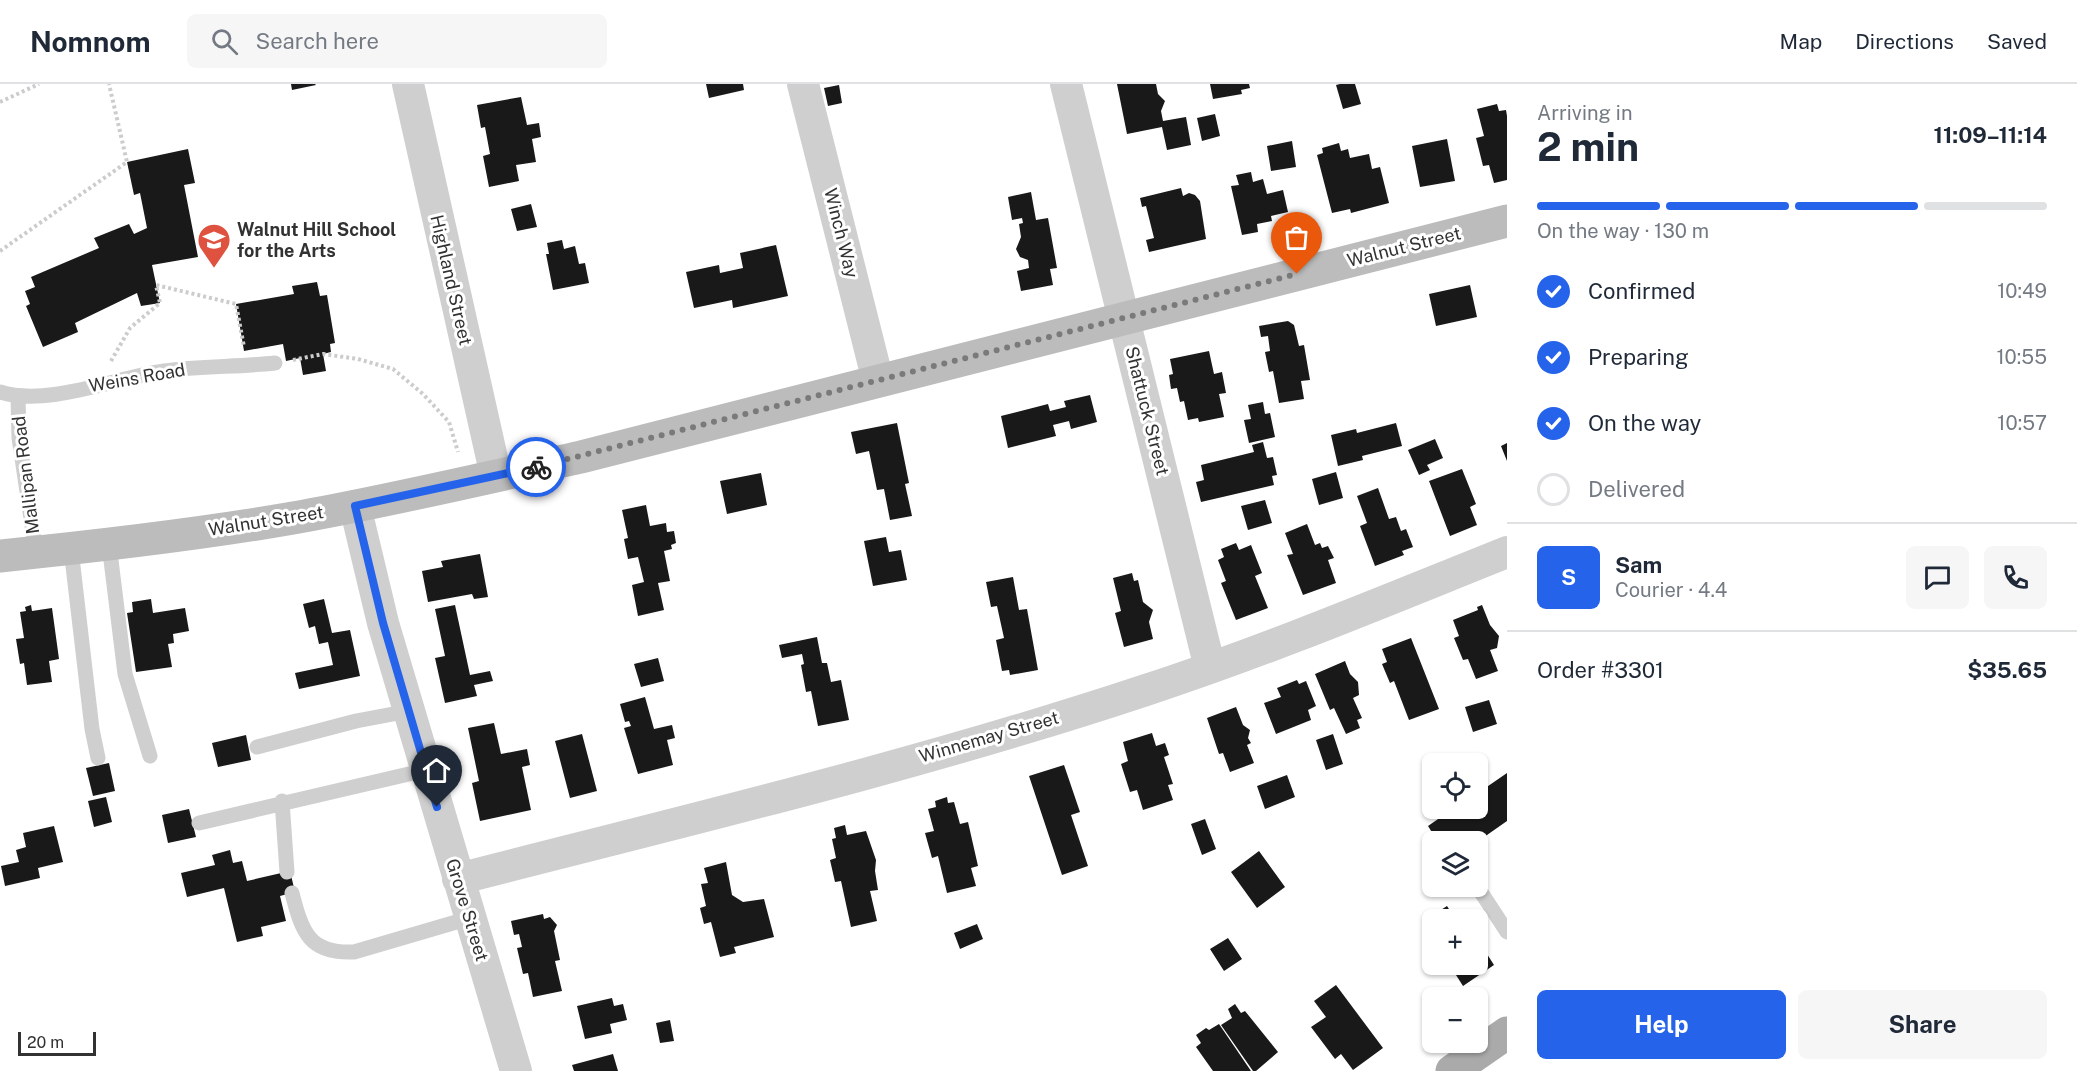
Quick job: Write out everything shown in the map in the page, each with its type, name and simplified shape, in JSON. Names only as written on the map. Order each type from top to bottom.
[{"type":"main road","points":[[1452,1071],[1507,1033]]},
{"type":"street","name":"Highland Street","points":[[408,84],[496,476]]},
{"type":"street","name":"Winch Way","points":[[804,84],[878,381]]},
{"type":"street","name":"Shattuck Street","points":[[1065,84],[1210,668]]},
{"type":"street","name":"Walnut Street","points":[[0,556],[71,549],[248,525],[355,506],[496,476],[1507,221]]},
{"type":"street","name":"Grove Street","points":[[355,506],[383,623],[408,711],[516,1071]]},
{"type":"street","name":"Winnemay Street","points":[[458,879],[695,819],[953,749],[1096,706],[1210,668],[1507,552]]},
{"type":"lane","name":"Weins Road","points":[[0,392],[18,397],[97,385],[163,371],[275,363]]},
{"type":"lane","name":"Mallipan Road","points":[[18,397],[19,438],[36,552]]},
{"type":"lane","points":[[109,544],[124,674],[150,756]]},
{"type":"lane","points":[[71,549],[88,699],[98,758]]},
{"type":"lane","points":[[256,747],[356,721],[408,711]]},
{"type":"lane","points":[[199,823],[282,801],[426,770]]},
{"type":"lane","points":[[282,801],[286,872]]},
{"type":"lane","points":[[292,893],[308,937],[323,950],[336,953],[354,952],[470,918]]},
{"type":"lane","points":[[1484,897],[1507,932]]},
{"type":"path","points":[[0,102],[39,84]]},
{"type":"path","points":[[0,250],[127,162],[109,84]]},
{"type":"path","points":[[97,385],[130,328],[160,303],[156,285],[236,304],[244,351]]},
{"type":"path","points":[[275,363],[323,354],[358,359],[393,369],[423,394],[449,422],[458,452]]},
{"type":"building","points":[[291,84],[315,84],[316,85],[292,90]]},
{"type":"building","points":[[706,84],[743,84],[744,90],[709,98]]},
{"type":"building","points":[[1117,84],[1156,84],[1158,94],[1165,101],[1161,111],[1163,121],[1186,117],[1191,145],[1167,150],[1162,127],[1127,134]]},
{"type":"building","points":[[1210,84],[1249,84],[1250,88],[1241,90],[1242,94],[1213,99]]},
{"type":"building","points":[[1355,84],[1361,104],[1343,109],[1336,85]]},
{"type":"building","points":[[839,85],[842,103],[828,106],[824,88]]},
{"type":"building","points":[[521,97],[527,125],[539,123],[541,137],[532,139],[536,162],[516,165],[519,181],[489,187],[483,156],[490,154],[485,127],[481,128],[477,105]]},
{"type":"building","points":[[1497,104],[1499,111],[1506,110],[1507,116],[1507,180],[1494,183],[1489,165],[1483,166],[1476,138],[1484,136],[1477,109]]},
{"type":"building","points":[[1215,114],[1220,136],[1202,141],[1197,118]]},
{"type":"building","points":[[1447,139],[1455,181],[1420,187],[1412,146]]},
{"type":"building","points":[[1292,141],[1296,167],[1271,171],[1267,146]]},
{"type":"building","points":[[1339,143],[1341,151],[1348,149],[1350,158],[1369,154],[1372,169],[1380,167],[1389,203],[1351,213],[1350,209],[1332,213],[1317,155],[1323,153],[1322,148]]},
{"type":"building","points":[[188,149],[195,183],[184,185],[198,257],[152,265],[160,303],[141,306],[137,293],[75,323],[78,332],[43,347],[26,306],[30,304],[25,291],[35,287],[31,277],[99,248],[94,238],[129,224],[134,234],[147,228],[140,193],[134,195],[127,162]]},
{"type":"building","points":[[1251,172],[1253,182],[1263,179],[1267,194],[1283,190],[1288,212],[1271,216],[1272,221],[1257,224],[1258,232],[1242,235],[1231,186],[1239,185],[1236,175]]},
{"type":"building","points":[[1181,188],[1183,196],[1189,193],[1195,195],[1200,201],[1206,239],[1149,252],[1146,240],[1154,238],[1146,206],[1142,207],[1140,198]]},
{"type":"building","points":[[1031,192],[1036,220],[1048,218],[1057,268],[1050,269],[1053,285],[1021,291],[1017,271],[1029,268],[1028,260],[1020,257],[1016,249],[1021,237],[1019,224],[1023,223],[1022,218],[1012,220],[1008,197]]},
{"type":"building","points":[[531,204],[537,227],[517,231],[511,209]]},
{"type":"building","points":[[562,240],[564,249],[575,246],[579,264],[585,263],[589,283],[553,290],[546,254],[549,254],[547,243]]},
{"type":"building","points":[[776,245],[788,296],[733,308],[732,300],[694,308],[686,272],[719,265],[720,273],[743,268],[740,253]]},
{"type":"building","points":[[317,282],[320,296],[327,295],[335,343],[330,344],[331,352],[323,354],[326,371],[303,375],[300,358],[286,361],[283,344],[244,351],[236,304],[294,294],[292,286]]},
{"type":"building","points":[[1470,285],[1477,317],[1436,326],[1429,294]]},
{"type":"building","points":[[1288,321],[1294,325],[1299,346],[1304,345],[1310,380],[1301,381],[1304,399],[1279,403],[1273,371],[1269,372],[1265,352],[1270,351],[1268,336],[1261,337],[1259,326]]},
{"type":"building","points":[[1209,351],[1214,374],[1222,372],[1226,393],[1219,394],[1224,417],[1199,422],[1198,418],[1188,420],[1184,401],[1180,402],[1177,388],[1171,389],[1169,375],[1173,374],[1170,359]]},
{"type":"building","points":[[1090,395],[1097,422],[1071,429],[1069,421],[1053,425],[1056,436],[1008,448],[1001,416],[1048,404],[1050,411],[1066,407],[1064,401]]},
{"type":"building","points":[[1263,402],[1265,414],[1270,413],[1275,437],[1249,443],[1244,420],[1251,419],[1248,405]]},
{"type":"building","points":[[897,423],[909,483],[905,484],[912,516],[890,520],[884,489],[877,490],[869,451],[856,454],[851,432]]},
{"type":"building","points":[[1396,423],[1402,446],[1362,456],[1363,460],[1338,466],[1331,435],[1356,429],[1357,433]]},
{"type":"building","points":[[1435,439],[1443,458],[1427,465],[1430,470],[1419,475],[1408,450]]},
{"type":"building","points":[[1263,442],[1267,458],[1273,457],[1277,475],[1272,476],[1274,485],[1201,502],[1196,482],[1204,480],[1201,465],[1254,452],[1252,445]]},
{"type":"building","points":[[1507,443],[1507,461],[1501,446]]},
{"type":"building","points":[[1462,469],[1476,504],[1470,507],[1477,525],[1450,536],[1429,481]]},
{"type":"building","points":[[1336,472],[1343,498],[1319,505],[1312,479]]},
{"type":"building","points":[[761,473],[767,505],[727,514],[720,481]]},
{"type":"building","points":[[1378,488],[1389,519],[1396,517],[1401,531],[1406,529],[1413,547],[1402,551],[1404,555],[1375,566],[1360,526],[1367,523],[1357,496]]},
{"type":"building","points":[[1265,500],[1272,523],[1248,530],[1241,506]]},
{"type":"building","points":[[646,505],[650,526],[666,523],[667,532],[674,531],[676,543],[671,545],[672,549],[664,551],[670,581],[658,583],[664,610],[638,616],[632,585],[644,582],[638,557],[628,559],[624,539],[628,538],[622,510]]},
{"type":"building","points":[[1307,524],[1315,545],[1320,543],[1322,548],[1328,546],[1334,558],[1328,560],[1336,583],[1303,595],[1287,555],[1293,554],[1285,533]]},
{"type":"building","points":[[886,537],[889,552],[901,550],[907,580],[873,586],[864,541]]},
{"type":"building","points":[[1236,543],[1239,550],[1251,545],[1262,573],[1255,576],[1268,608],[1236,620],[1221,583],[1226,581],[1218,560],[1224,557],[1221,549]]},
{"type":"building","points":[[480,554],[488,597],[474,599],[472,594],[428,602],[422,571],[443,567],[441,561]]},
{"type":"building","points":[[1132,573],[1134,581],[1138,580],[1143,602],[1153,610],[1149,622],[1153,639],[1124,647],[1115,613],[1121,611],[1113,578]]},
{"type":"building","points":[[1013,577],[1019,610],[1027,609],[1038,670],[1010,675],[1009,670],[1002,671],[996,640],[1004,638],[997,606],[991,607],[986,582]]},
{"type":"building","points":[[151,599],[153,613],[185,608],[189,631],[173,634],[174,643],[168,644],[172,667],[136,672],[127,613],[133,612],[132,602]]},
{"type":"building","points":[[324,599],[332,633],[350,630],[360,676],[299,689],[295,673],[333,665],[328,642],[319,644],[315,626],[309,628],[303,604]]},
{"type":"building","points":[[31,605],[32,611],[52,608],[59,659],[49,661],[52,682],[27,685],[24,663],[20,664],[16,639],[24,638],[20,612],[26,611],[25,607]]},
{"type":"building","points":[[455,605],[470,675],[490,671],[493,681],[474,685],[477,696],[445,703],[435,658],[445,656],[435,609]]},
{"type":"building","points":[[1482,605],[1490,625],[1499,636],[1497,648],[1490,650],[1498,671],[1476,679],[1468,659],[1463,660],[1454,638],[1459,636],[1453,620],[1478,610],[1477,607]]},
{"type":"building","points":[[817,637],[822,663],[827,663],[831,682],[841,680],[849,720],[818,726],[811,691],[806,692],[801,665],[804,664],[802,654],[782,658],[779,645]]},
{"type":"building","points":[[1411,638],[1439,709],[1409,720],[1394,681],[1390,683],[1382,664],[1387,662],[1382,649]]},
{"type":"building","points":[[658,658],[664,681],[641,687],[634,664]]},
{"type":"building","points":[[1345,661],[1350,674],[1358,682],[1359,695],[1353,698],[1362,718],[1357,720],[1360,728],[1346,734],[1334,708],[1330,710],[1315,674]]},
{"type":"building","points":[[1297,680],[1299,684],[1306,681],[1316,706],[1308,710],[1311,720],[1276,734],[1264,703],[1281,697],[1277,688]]},
{"type":"building","points":[[645,697],[654,729],[672,725],[675,738],[667,740],[673,765],[638,774],[624,728],[631,726],[629,721],[625,722],[620,704]]},
{"type":"building","points":[[1489,700],[1497,724],[1473,732],[1465,707]]},
{"type":"building","points":[[1236,707],[1243,725],[1250,730],[1248,738],[1251,743],[1247,745],[1254,763],[1230,772],[1223,753],[1219,754],[1207,718]]},
{"type":"building","points":[[494,723],[501,754],[527,749],[530,765],[522,767],[531,810],[480,821],[472,783],[479,781],[468,728]]},
{"type":"building","points":[[1152,733],[1156,746],[1165,743],[1169,755],[1164,757],[1173,784],[1168,785],[1173,800],[1143,810],[1137,790],[1130,792],[1121,764],[1128,761],[1123,742]]},
{"type":"building","points":[[582,734],[597,791],[570,798],[555,741]]},
{"type":"building","points":[[1333,734],[1343,764],[1326,770],[1316,740]]},
{"type":"building","points":[[246,735],[251,760],[218,767],[212,743]]},
{"type":"building","points":[[109,763],[115,791],[93,796],[86,768]]},
{"type":"building","points":[[1064,765],[1080,812],[1071,815],[1088,866],[1062,875],[1029,776]]},
{"type":"building","points":[[1507,773],[1507,821],[1488,834],[1488,831],[1431,831],[1428,826],[1438,819],[1488,819],[1488,786]]},
{"type":"building","points":[[1287,775],[1295,797],[1265,809],[1257,786]]},
{"type":"building","points":[[106,797],[112,822],[94,827],[88,801]]},
{"type":"building","points":[[947,797],[948,803],[954,802],[960,824],[968,822],[978,866],[971,868],[976,886],[947,893],[938,856],[932,858],[925,833],[934,831],[928,809],[936,807],[935,801]]},
{"type":"building","points":[[189,809],[196,837],[168,843],[162,815]]},
{"type":"building","points":[[1205,819],[1216,849],[1202,855],[1191,824]]},
{"type":"building","points":[[845,825],[847,835],[866,831],[876,860],[878,890],[870,891],[877,921],[851,927],[841,881],[835,882],[830,860],[836,858],[832,839],[836,838],[834,828]]},
{"type":"building","points":[[54,826],[63,862],[38,868],[40,878],[5,886],[1,866],[19,862],[16,850],[26,847],[23,833]]},
{"type":"building","points":[[230,850],[233,863],[242,861],[247,881],[290,871],[295,892],[280,896],[286,921],[261,927],[263,936],[237,942],[224,888],[187,897],[181,873],[215,865],[212,855]]},
{"type":"building","points":[[1259,851],[1285,887],[1257,908],[1231,872]]},
{"type":"building","points":[[726,862],[732,895],[743,902],[764,899],[774,937],[734,947],[736,953],[720,957],[711,922],[704,924],[700,908],[706,906],[701,884],[708,883],[704,868]]},
{"type":"building","points":[[543,914],[544,919],[550,917],[557,925],[554,931],[560,960],[555,961],[562,991],[533,997],[528,973],[523,974],[517,948],[522,947],[519,934],[514,935],[511,921]]},
{"type":"building","points":[[977,924],[983,939],[960,949],[954,933]]},
{"type":"building","points":[[1228,938],[1242,959],[1224,971],[1210,949]]},
{"type":"building","points":[[1488,956],[1494,965],[1488,969]]},
{"type":"building","points":[[1456,975],[1479,975],[1463,986]]},
{"type":"building","points":[[1336,985],[1383,1048],[1353,1070],[1341,1054],[1335,1059],[1311,1027],[1326,1017],[1314,1001]]},
{"type":"building","points":[[612,998],[614,1006],[623,1004],[627,1020],[610,1024],[612,1033],[585,1039],[577,1006]]},
{"type":"building","points":[[1235,1004],[1241,1013],[1245,1011],[1278,1052],[1256,1071],[1253,1071],[1221,1025],[1232,1018],[1228,1009]]},
{"type":"building","points":[[670,1020],[674,1041],[660,1043],[656,1023]]},
{"type":"building","points":[[1219,1024],[1251,1071],[1213,1071],[1196,1047],[1201,1043],[1196,1035],[1206,1028],[1209,1030]]},
{"type":"building","points":[[613,1054],[618,1071],[574,1071],[572,1065]]},
{"type":"way so far","points":[[536,467],[1297,274]]},
{"type":"place","name":"Walnut Hill School for the Arts","points":[[214,269]]},
{"type":"route","points":[[437,807],[383,623],[355,506],[536,467]]}]
